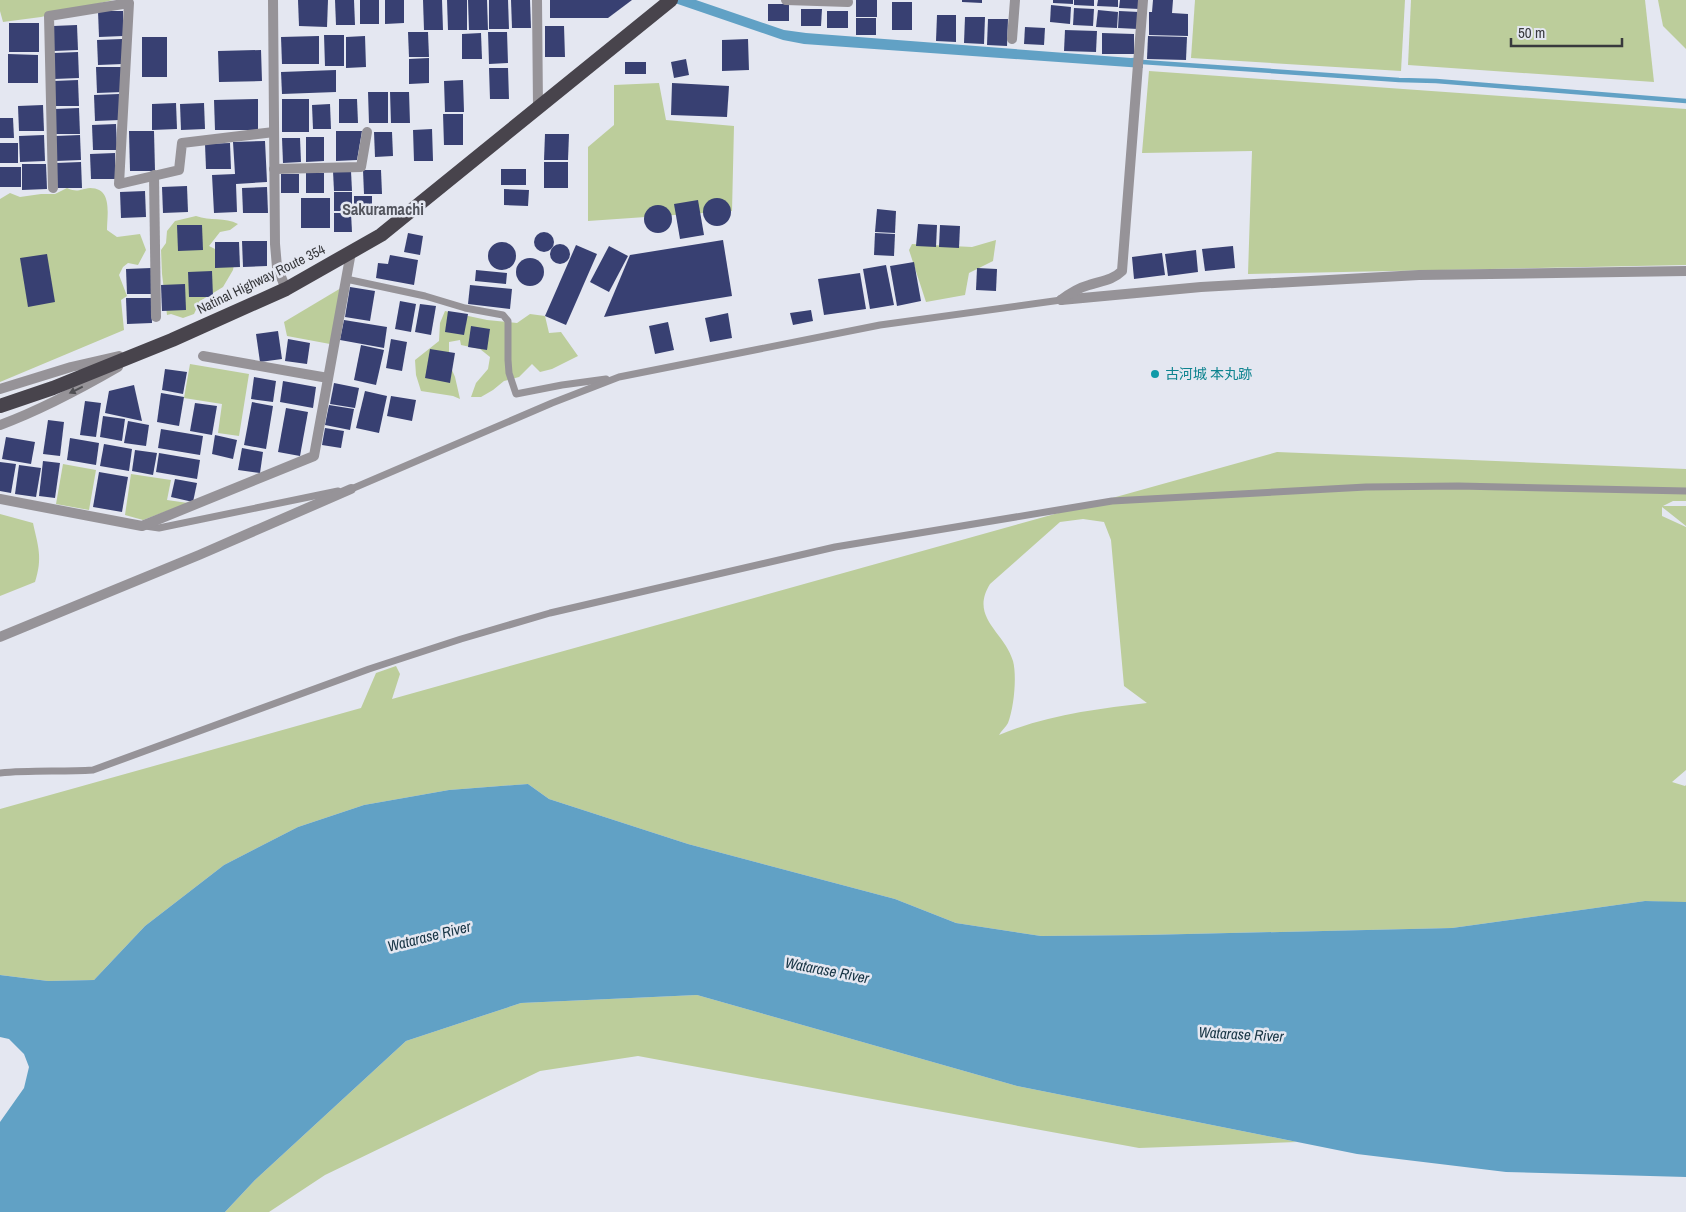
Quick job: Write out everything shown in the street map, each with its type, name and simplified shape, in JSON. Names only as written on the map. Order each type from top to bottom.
[{"type":"highway","name":"Natinal Highway Route 354","points":[[0,406],[53,388],[149,349],[286,288],[381,235],[671,0]]},
{"type":"street","points":[[273,0],[274,244],[277,267],[286,288]]},
{"type":"street","points":[[537,0],[538,108]]},
{"type":"street","points":[[786,0],[848,2]]},
{"type":"street","points":[[1012,39],[1015,0]]},
{"type":"street","points":[[1061,300],[1071,292],[1089,284],[1110,279],[1122,271],[1143,0]]},
{"type":"street","points":[[53,188],[49,16],[129,3],[120,184],[179,170],[182,144],[274,132]]},
{"type":"street","points":[[274,169],[360,167],[367,132]]},
{"type":"street","points":[[154,176],[156,317]]},
{"type":"street","points":[[0,499],[142,526],[314,456],[351,252]]},
{"type":"street","points":[[1061,300],[1201,287],[1419,275],[1686,271]]},
{"type":"street","points":[[0,389],[71,367],[149,349]]},
{"type":"street","points":[[0,425],[20,418],[82,388],[149,349]]},
{"type":"street","points":[[203,356],[328,378]]},
{"type":"street","points":[[0,636],[199,555],[351,489]]},
{"type":"lane","points":[[346,279],[425,296],[465,308],[503,315],[508,321],[509,373],[516,394],[619,377],[880,325],[1061,300]]},
{"type":"lane","points":[[142,526],[160,528],[351,489],[552,403],[619,377]]},
{"type":"lane","points":[[0,773],[26,770],[64,772],[93,770],[376,666],[550,613],[835,547],[956,526],[1112,501],[1366,486],[1468,486],[1686,491]]},
{"type":"green space","points":[[0,0],[113,0],[41,17],[3,22]]},
{"type":"green space","points":[[1195,0],[1405,0],[1401,71],[1191,58]]},
{"type":"green space","points":[[1411,0],[1645,0],[1654,82],[1408,65]]},
{"type":"green space","points":[[1658,0],[1686,0],[1686,49],[1663,26]]},
{"type":"green space","points":[[1149,71],[1686,109],[1686,265],[1248,274],[1252,151],[1142,153]]},
{"type":"green space","points":[[659,83],[666,120],[734,126],[732,211],[588,221],[588,147],[614,125],[614,85]]},
{"type":"green space","points":[[67,188],[76,190],[90,188],[102,192],[108,210],[107,230],[117,237],[140,234],[146,250],[138,265],[128,263],[123,267],[119,275],[127,296],[121,300],[124,330],[0,382],[0,199],[10,193],[20,197],[55,194]]},
{"type":"green space","points":[[196,216],[228,220],[238,224],[230,230],[220,232],[209,246],[219,251],[236,253],[233,270],[223,287],[200,301],[194,314],[183,318],[171,314],[167,315],[161,250],[166,243],[167,231],[175,221]]},
{"type":"green space","points":[[996,240],[993,261],[969,273],[965,295],[926,302],[909,250],[912,244],[972,247]]},
{"type":"green space","points":[[341,288],[330,344],[287,336],[284,322]]},
{"type":"green space","points":[[445,311],[487,320],[517,323],[530,314],[545,316],[549,333],[561,332],[578,356],[552,369],[540,372],[532,364],[519,377],[504,381],[481,397],[471,397],[476,383],[488,369],[490,357],[480,349],[461,345],[460,340],[449,342],[449,363],[455,377],[460,399],[453,396],[421,391],[416,375],[415,360],[439,341],[440,323]]},
{"type":"green space","points":[[190,364],[249,374],[239,436],[218,433],[222,404],[184,398]]},
{"type":"green space","points":[[1277,452],[1686,469],[1686,501],[1673,501],[1663,506],[1686,506],[1686,526],[1662,507],[1662,516],[1686,527],[1686,770],[1672,782],[1686,785],[1686,903],[1645,901],[1452,928],[1041,936],[956,923],[895,899],[688,844],[549,799],[528,784],[449,790],[364,805],[298,827],[224,865],[145,926],[94,980],[48,981],[0,975],[0,809],[361,708],[376,673],[396,666],[400,674],[392,699]],"holes":[[[1083,519],[1104,522],[1111,540],[1124,686],[1147,703],[1091,710],[1053,718],[1035,722],[999,735],[1010,717],[1015,675],[1009,651],[986,616],[985,596],[990,584],[1060,522]]]},
{"type":"green space","points":[[63,464],[96,470],[89,510],[56,504]]},
{"type":"green space","points":[[131,474],[171,480],[167,500],[188,503],[143,520],[125,515]]},
{"type":"green space","points":[[0,514],[33,523],[38,545],[39,566],[35,582],[0,596]]},
{"type":"green space","points":[[697,995],[1017,1086],[1297,1142],[1139,1148],[638,1056],[540,1071],[325,1175],[269,1212],[225,1212],[255,1180],[406,1041],[521,1003]]},
{"type":"water","points":[[666,0],[696,0],[784,30],[1131,58],[1143,57],[1143,68],[804,44],[783,40]]},
{"type":"water","name":"Watarase River","points":[[528,784],[549,799],[688,844],[895,899],[956,923],[1041,936],[1452,928],[1645,901],[1686,902],[1686,1177],[1506,1172],[1357,1154],[1017,1086],[697,995],[521,1003],[406,1041],[255,1180],[225,1212],[0,1212],[0,1122],[24,1088],[29,1067],[24,1054],[9,1039],[0,1037],[0,975],[48,981],[94,980],[145,926],[224,865],[298,827],[364,805],[449,790]]},
{"type":"building","points":[[298,0],[328,0],[327,27],[299,26]]},
{"type":"building","points":[[335,0],[354,0],[355,25],[336,25]]},
{"type":"building","points":[[360,0],[379,0],[379,24],[360,24]]},
{"type":"building","points":[[385,0],[404,0],[404,23],[385,24]]},
{"type":"building","points":[[423,0],[442,0],[443,30],[424,30]]},
{"type":"building","points":[[447,0],[467,0],[467,30],[448,30]]},
{"type":"building","points":[[468,0],[487,0],[488,30],[469,30]]},
{"type":"building","points":[[489,0],[508,0],[509,29],[489,29]]},
{"type":"building","points":[[511,0],[530,0],[531,28],[512,28]]},
{"type":"building","points":[[550,0],[632,0],[608,18],[550,18]]},
{"type":"building","points":[[856,0],[877,0],[877,17],[856,17]]},
{"type":"building","points":[[962,0],[982,0],[982,3],[962,2]]},
{"type":"building","points":[[1053,0],[1073,0],[1073,4],[1053,3]]},
{"type":"building","points":[[1074,0],[1094,0],[1094,6],[1074,5]]},
{"type":"building","points":[[1098,0],[1118,0],[1118,7],[1097,6]]},
{"type":"building","points":[[1120,0],[1140,0],[1139,9],[1119,8]]},
{"type":"building","points":[[1153,0],[1173,0],[1172,13],[1188,14],[1188,36],[1149,35],[1149,12],[1152,12]]},
{"type":"building","points":[[892,2],[912,2],[912,30],[892,30]]},
{"type":"building","points":[[768,4],[789,4],[789,21],[768,21]]},
{"type":"building","points":[[1051,5],[1071,7],[1070,24],[1050,22]]},
{"type":"building","points":[[1074,8],[1094,9],[1093,26],[1073,25]]},
{"type":"building","points":[[801,9],[822,9],[821,26],[801,26]]},
{"type":"building","points":[[1098,10],[1118,12],[1117,28],[1096,27]]},
{"type":"building","points":[[98,11],[123,11],[123,36],[99,37]]},
{"type":"building","points":[[827,11],[848,11],[848,28],[827,28]]},
{"type":"building","points":[[1119,11],[1139,12],[1138,29],[1118,28]]},
{"type":"building","points":[[937,15],[956,15],[956,42],[936,41]]},
{"type":"building","points":[[965,17],[985,17],[984,44],[964,43]]},
{"type":"building","points":[[856,18],[876,18],[876,35],[856,35]]},
{"type":"building","points":[[988,19],[1008,19],[1007,46],[987,45]]},
{"type":"building","points":[[9,23],[39,23],[39,52],[9,52]]},
{"type":"building","points":[[77,25],[78,50],[54,51],[53,26]]},
{"type":"building","points":[[545,26],[564,26],[565,57],[545,57]]},
{"type":"building","points":[[1025,27],[1045,28],[1044,45],[1024,44]]},
{"type":"building","points":[[1065,30],[1097,31],[1096,52],[1064,51]]},
{"type":"building","points":[[408,32],[428,32],[429,57],[409,57]]},
{"type":"building","points":[[488,32],[507,32],[508,63],[489,64]]},
{"type":"building","points":[[481,33],[482,59],[462,59],[462,34]]},
{"type":"building","points":[[1102,33],[1134,34],[1134,54],[1102,54]]},
{"type":"building","points":[[324,35],[344,35],[344,66],[325,66]]},
{"type":"building","points":[[319,36],[319,64],[282,64],[281,37]]},
{"type":"building","points":[[365,36],[366,67],[346,68],[346,37]]},
{"type":"building","points":[[1148,36],[1187,37],[1186,60],[1147,59]]},
{"type":"building","points":[[142,37],[167,37],[167,77],[142,77]]},
{"type":"building","points":[[122,39],[123,64],[98,65],[97,40]]},
{"type":"building","points":[[748,39],[749,70],[722,71],[722,40]]},
{"type":"building","points":[[261,50],[262,81],[219,82],[218,51]]},
{"type":"building","points":[[78,52],[79,78],[54,79],[54,53]]},
{"type":"building","points":[[8,54],[38,55],[38,83],[8,83]]},
{"type":"building","points":[[429,58],[429,83],[409,84],[409,59]]},
{"type":"building","points":[[686,59],[689,75],[674,78],[671,62]]},
{"type":"building","points":[[625,62],[646,62],[646,74],[625,74]]},
{"type":"building","points":[[96,67],[121,67],[122,92],[97,93]]},
{"type":"building","points":[[489,68],[508,68],[509,99],[490,99]]},
{"type":"building","points":[[336,70],[336,92],[282,94],[281,72]]},
{"type":"building","points":[[78,80],[79,106],[55,106],[54,81]]},
{"type":"building","points":[[463,80],[464,112],[445,112],[444,81]]},
{"type":"building","points":[[672,83],[729,86],[727,117],[671,115]]},
{"type":"building","points":[[368,92],[388,92],[388,123],[369,123]]},
{"type":"building","points":[[390,92],[409,92],[410,123],[391,123]]},
{"type":"building","points":[[119,94],[120,120],[95,121],[94,95]]},
{"type":"building","points":[[258,99],[258,130],[215,130],[214,100]]},
{"type":"building","points":[[282,99],[309,99],[309,132],[282,132]]},
{"type":"building","points":[[339,99],[357,99],[358,123],[339,123]]},
{"type":"building","points":[[176,103],[177,129],[152,130],[152,104]]},
{"type":"building","points":[[204,103],[205,129],[181,130],[180,104]]},
{"type":"building","points":[[330,104],[331,129],[313,129],[312,105]]},
{"type":"building","points":[[43,105],[44,131],[19,131],[18,106]]},
{"type":"building","points":[[79,108],[80,134],[55,134],[55,109]]},
{"type":"building","points":[[443,114],[463,114],[463,145],[444,145]]},
{"type":"building","points":[[0,118],[13,118],[14,138],[0,138]]},
{"type":"building","points":[[116,124],[117,150],[93,150],[92,125]]},
{"type":"building","points":[[432,129],[433,161],[414,161],[413,130]]},
{"type":"building","points":[[129,131],[154,131],[155,171],[130,171]]},
{"type":"building","points":[[336,131],[362,131],[357,160],[336,161]]},
{"type":"building","points":[[374,132],[392,132],[393,156],[375,157]]},
{"type":"building","points":[[545,134],[569,134],[568,160],[544,160]]},
{"type":"building","points":[[44,135],[45,161],[20,162],[19,136]]},
{"type":"building","points":[[80,135],[81,160],[56,161],[56,136]]},
{"type":"building","points":[[306,137],[324,137],[324,161],[306,162]]},
{"type":"building","points":[[282,138],[300,138],[301,162],[283,163]]},
{"type":"building","points":[[265,141],[267,182],[236,184],[237,212],[214,213],[212,175],[235,174],[233,142]]},
{"type":"building","points":[[0,143],[18,143],[18,163],[0,163]]},
{"type":"building","points":[[230,143],[231,169],[206,169],[205,144]]},
{"type":"building","points":[[115,153],[115,179],[91,179],[90,154]]},
{"type":"building","points":[[81,162],[82,188],[57,188],[56,163]]},
{"type":"building","points":[[544,162],[568,162],[568,188],[544,188]]},
{"type":"building","points":[[22,164],[46,164],[47,189],[22,190]]},
{"type":"building","points":[[0,167],[21,167],[21,187],[0,187]]},
{"type":"building","points":[[501,169],[526,169],[526,185],[501,185]]},
{"type":"building","points":[[363,170],[381,170],[382,194],[364,194]]},
{"type":"building","points":[[333,171],[351,171],[352,191],[334,191]]},
{"type":"building","points":[[306,173],[324,173],[324,193],[306,193]]},
{"type":"building","points":[[281,174],[299,174],[299,193],[281,193]]},
{"type":"building","points":[[187,186],[188,212],[163,213],[162,187]]},
{"type":"building","points":[[267,187],[268,213],[243,213],[242,188]]},
{"type":"building","points":[[504,189],[529,190],[528,206],[504,205]]},
{"type":"building","points":[[145,191],[146,217],[121,218],[120,192]]},
{"type":"building","points":[[334,192],[352,192],[352,211],[334,211]]},
{"type":"building","points":[[354,196],[372,196],[372,215],[354,215]]},
{"type":"building","points":[[301,198],[330,198],[330,228],[301,228]]},
{"type":"building","points":[[717,198],[727,202],[731,212],[727,222],[717,226],[707,222],[703,212],[707,202]]},
{"type":"building","points":[[698,200],[704,235],[680,239],[674,204]]},
{"type":"building","points":[[658,205],[668,209],[672,219],[668,229],[658,233],[648,229],[644,219],[648,209]]},
{"type":"building","points":[[877,209],[896,211],[895,233],[875,232]]},
{"type":"building","points":[[334,213],[351,213],[352,232],[334,232]]},
{"type":"building","points":[[918,224],[937,225],[936,247],[916,246]]},
{"type":"building","points":[[177,225],[202,225],[203,250],[178,251]]},
{"type":"building","points":[[940,225],[960,226],[959,248],[939,247]]},
{"type":"building","points":[[544,232],[551,235],[554,242],[551,249],[544,252],[537,249],[534,242],[537,235]]},
{"type":"building","points":[[408,233],[423,236],[420,255],[404,252]]},
{"type":"building","points":[[875,233],[895,234],[894,256],[874,255]]},
{"type":"building","points":[[723,240],[732,296],[604,317],[630,255]]},
{"type":"building","points":[[242,241],[267,241],[267,266],[243,267]]},
{"type":"building","points":[[215,242],[239,242],[240,267],[215,268]]},
{"type":"building","points":[[502,242],[512,246],[516,256],[512,266],[502,270],[492,266],[488,256],[492,246]]},
{"type":"building","points":[[560,244],[567,247],[570,254],[567,261],[560,264],[553,261],[550,254],[553,247]]},
{"type":"building","points":[[576,245],[597,254],[566,325],[545,316]]},
{"type":"building","points":[[609,246],[628,256],[609,292],[590,282]]},
{"type":"building","points":[[1233,246],[1235,268],[1205,271],[1202,249]]},
{"type":"building","points":[[1196,250],[1198,272],[1168,276],[1165,254]]},
{"type":"building","points":[[1162,253],[1165,275],[1134,279],[1132,257]]},
{"type":"building","points":[[47,254],[55,302],[28,307],[20,258]]},
{"type":"building","points":[[390,255],[418,260],[414,285],[376,278],[378,263],[388,264]]},
{"type":"building","points":[[530,258],[540,262],[544,272],[540,282],[530,286],[520,282],[516,272],[520,262]]},
{"type":"building","points":[[914,262],[921,301],[897,306],[890,266]]},
{"type":"building","points":[[886,265],[894,305],[870,309],[863,269]]},
{"type":"building","points":[[151,268],[152,294],[127,294],[126,269]]},
{"type":"building","points":[[977,268],[997,269],[996,291],[976,290]]},
{"type":"building","points":[[476,270],[507,273],[506,284],[475,281]]},
{"type":"building","points":[[212,271],[213,297],[189,297],[188,272]]},
{"type":"building","points":[[860,273],[866,309],[824,315],[818,279]]},
{"type":"building","points":[[185,284],[186,310],[162,311],[161,285]]},
{"type":"building","points":[[470,285],[512,289],[510,309],[468,304]]},
{"type":"building","points":[[350,287],[375,291],[370,321],[345,317]]},
{"type":"building","points":[[126,298],[151,298],[152,323],[127,324]]},
{"type":"building","points":[[400,301],[416,304],[411,332],[395,329]]},
{"type":"building","points":[[420,304],[436,306],[431,335],[415,332]]},
{"type":"building","points":[[811,310],[813,321],[793,325],[790,313]]},
{"type":"building","points":[[448,311],[468,314],[464,335],[445,332]]},
{"type":"building","points":[[728,313],[732,338],[710,342],[705,318]]},
{"type":"building","points":[[344,320],[387,327],[384,348],[340,340]]},
{"type":"building","points":[[668,322],[674,350],[655,354],[649,326]]},
{"type":"building","points":[[471,326],[490,329],[487,350],[468,347]]},
{"type":"building","points":[[278,331],[282,359],[260,362],[256,334]]},
{"type":"building","points":[[288,339],[310,343],[307,364],[285,361]]},
{"type":"building","points":[[391,339],[407,342],[402,371],[386,368]]},
{"type":"building","points":[[361,345],[384,350],[376,385],[354,380]]},
{"type":"building","points":[[430,349],[455,353],[450,383],[425,378]]},
{"type":"building","points":[[165,369],[187,372],[183,394],[162,390]]},
{"type":"building","points":[[254,377],[276,381],[273,402],[251,399]]},
{"type":"building","points":[[283,381],[316,387],[313,408],[280,402]]},
{"type":"building","points":[[334,383],[359,388],[355,408],[330,404]]},
{"type":"building","points":[[134,385],[142,421],[105,413],[109,391]]},
{"type":"building","points":[[365,391],[387,396],[379,433],[356,428]]},
{"type":"building","points":[[161,393],[184,397],[179,426],[157,422]]},
{"type":"building","points":[[391,396],[416,400],[412,421],[387,416]]},
{"type":"building","points":[[85,401],[101,403],[96,437],[80,435]]},
{"type":"building","points":[[252,402],[273,406],[266,449],[244,445]]},
{"type":"building","points":[[195,403],[217,406],[212,435],[190,431]]},
{"type":"building","points":[[329,405],[354,409],[350,430],[325,425]]},
{"type":"building","points":[[286,408],[308,412],[300,456],[278,452]]},
{"type":"building","points":[[103,416],[125,419],[122,441],[100,437]]},
{"type":"building","points":[[48,420],[64,422],[60,456],[43,454]]},
{"type":"building","points":[[128,421],[149,425],[146,446],[124,443]]},
{"type":"building","points":[[325,428],[344,431],[341,448],[322,445]]},
{"type":"building","points":[[161,429],[203,436],[200,455],[158,448]]},
{"type":"building","points":[[215,435],[237,440],[233,459],[212,454]]},
{"type":"building","points":[[6,437],[35,442],[31,464],[2,459]]},
{"type":"building","points":[[70,438],[99,443],[96,465],[67,460]]},
{"type":"building","points":[[104,444],[132,449],[129,471],[100,466]]},
{"type":"building","points":[[242,448],[263,452],[260,473],[238,470]]},
{"type":"building","points":[[135,450],[157,453],[153,475],[132,471]]},
{"type":"building","points":[[159,453],[200,460],[197,479],[156,472]]},
{"type":"building","points":[[43,461],[60,463],[55,498],[39,496]]},
{"type":"building","points":[[0,462],[16,464],[11,493],[0,491]]},
{"type":"building","points":[[19,465],[41,468],[36,497],[15,494]]},
{"type":"building","points":[[99,472],[128,477],[122,512],[93,507]]},
{"type":"building","points":[[175,479],[197,483],[193,502],[171,497]]},
{"type":"waterway","points":[[1142,62],[1436,81],[1686,101]]},
{"type":"place","name":"古河城 本丸跡","points":[[1155,374]]},
{"type":"district","name":"Sakuramachi","points":[[383,209]]}]
